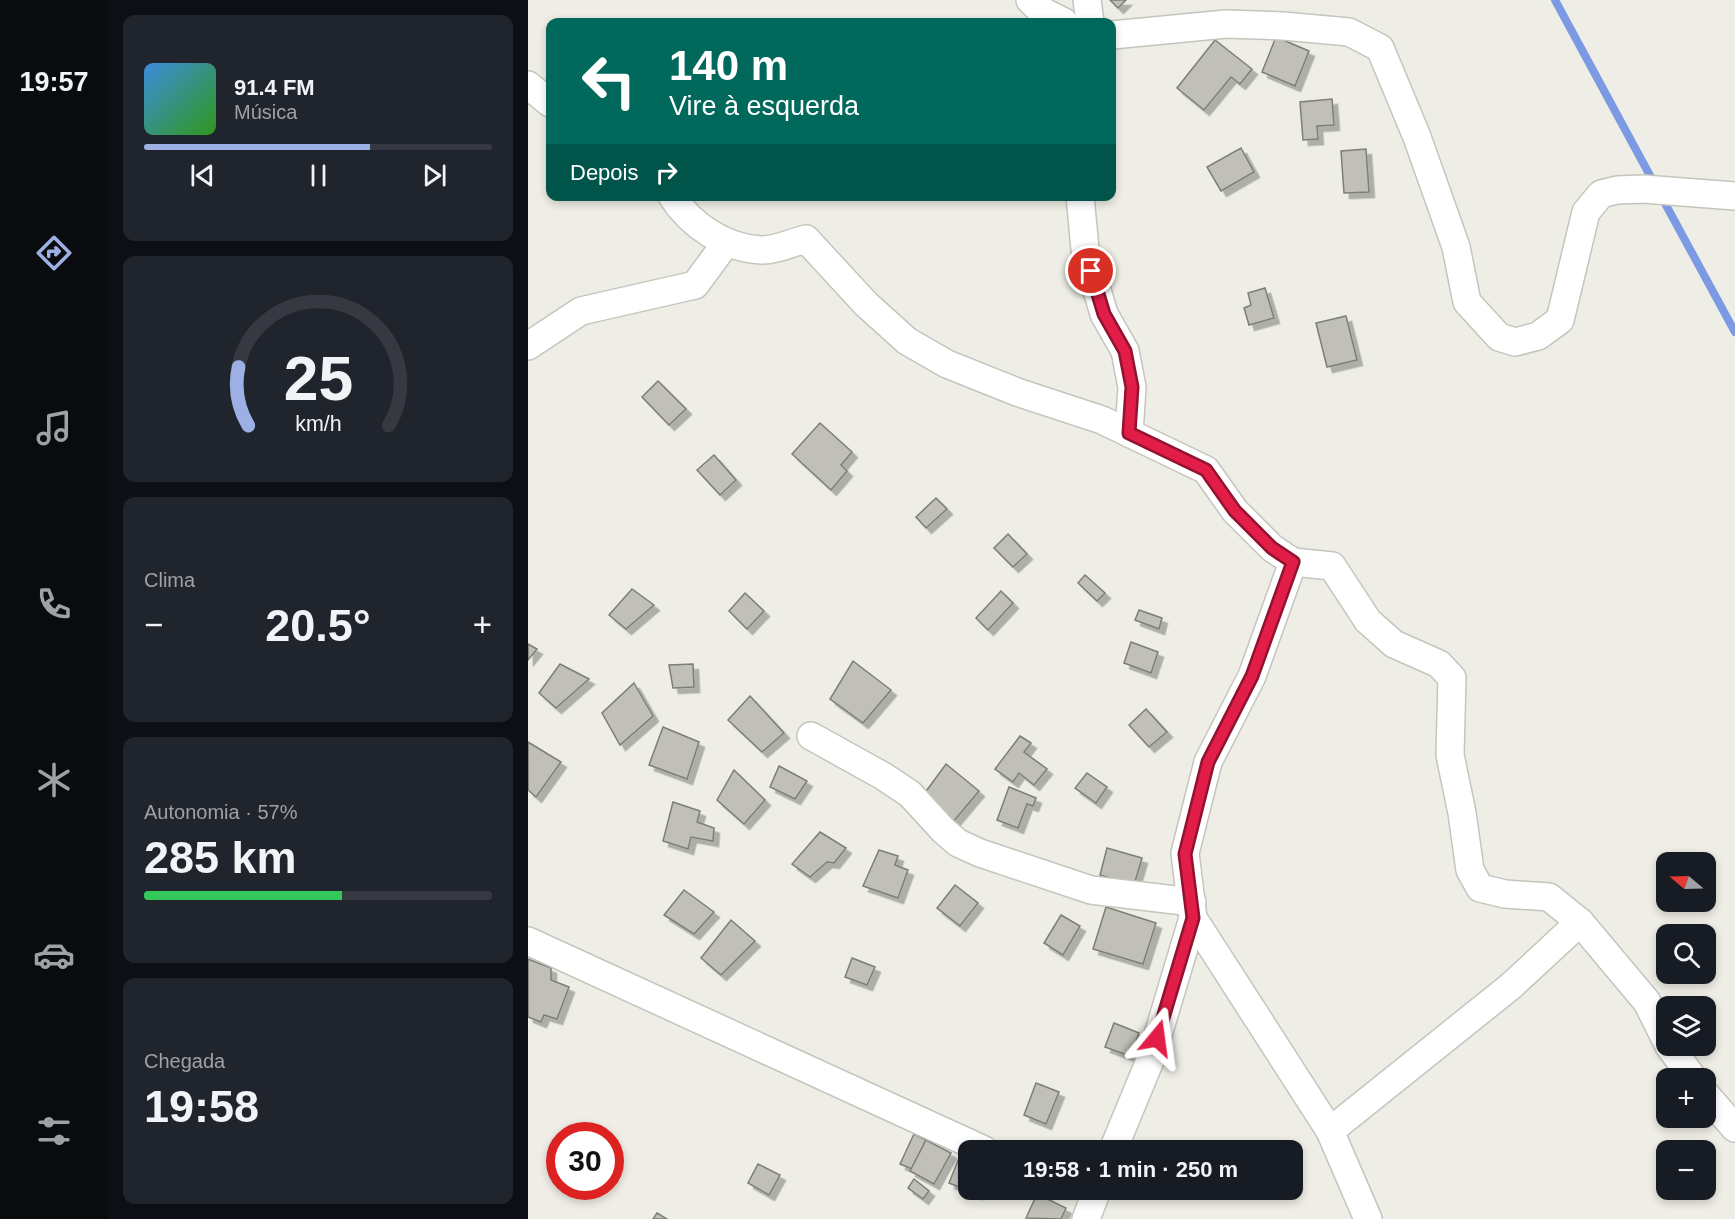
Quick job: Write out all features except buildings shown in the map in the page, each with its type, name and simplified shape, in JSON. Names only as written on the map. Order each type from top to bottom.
[{"type":"street","points":[[1030,0],[1040,10],[1056,18]]},
{"type":"street","points":[[1087,0],[1089,18]]},
{"type":"street","points":[[1116,35],[1226,24],[1283,26],[1349,32],[1380,48],[1417,137],[1456,247],[1467,302],[1500,337],[1515,342],[1538,336],[1560,320],[1586,212],[1601,194],[1617,190],[1644,189],[1735,196]]},
{"type":"street","points":[[528,85],[546,100]]},
{"type":"street","points":[[675,201],[684,214],[726,243],[763,250],[806,239],[866,304],[907,341],[947,364],[1017,392],[1102,420],[1206,470],[1235,511],[1272,548],[1293,562],[1332,566],[1368,621],[1394,644],[1439,664],[1452,678],[1450,755],[1462,813],[1470,870],[1480,888],[1505,894],[1549,897],[1580,922],[1647,1002],[1656,1020]]},
{"type":"street","points":[[1080,201],[1085,249],[1100,303],[1125,351],[1132,387],[1129,433]]},
{"type":"street","points":[[531,337],[581,311],[695,285],[726,243]]},
{"type":"street","points":[[1293,562],[1252,676],[1208,762],[1185,854],[1193,910],[1330,1131],[1368,1219]]},
{"type":"street","points":[[812,736],[910,794],[958,843],[980,853],[1090,890],[1193,910]]},
{"type":"street","points":[[1117,1140],[1151,1058],[1193,910]]},
{"type":"street","points":[[1330,1131],[1511,986],[1580,922]]},
{"type":"street","points":[[528,941],[962,1140]]},
{"type":"street","points":[[1716,1106],[1735,1128]]},
{"type":"waterway","points":[[1555,0],[1654,183]]},
{"type":"waterway","points":[[1661,196],[1735,332]]},
{"type":"route","points":[[1091,271],[1104,314],[1125,351],[1132,387],[1129,433],[1206,470],[1235,511],[1272,548],[1293,562],[1252,676],[1208,762],[1185,854],[1193,918],[1157,1038]]}]
